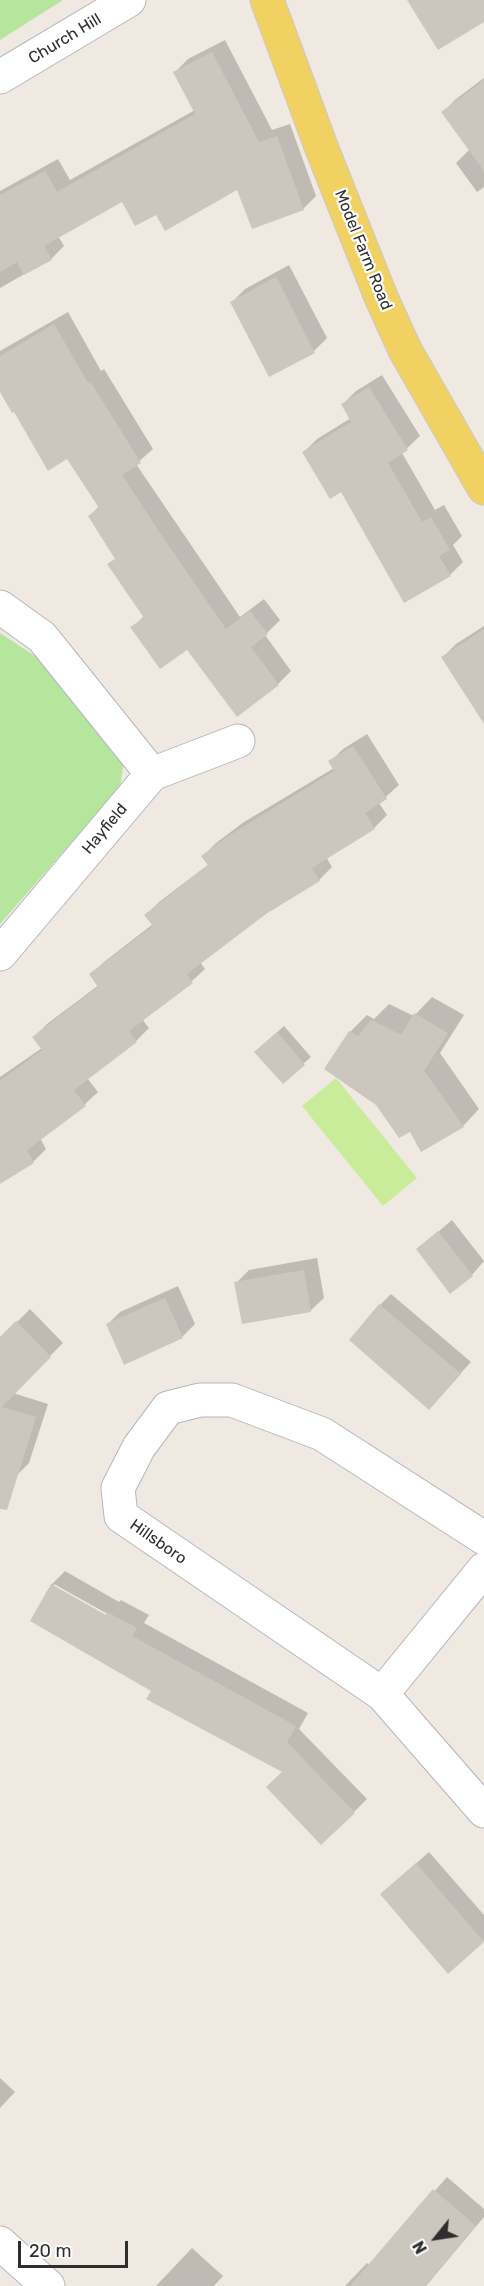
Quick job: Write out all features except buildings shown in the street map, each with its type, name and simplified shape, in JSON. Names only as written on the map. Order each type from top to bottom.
[{"type":"main road","name":"Model Farm Road","points":[[267,0],[322,149],[381,297],[405,350],[484,488]]},
{"type":"street","name":"Church Hill","points":[[0,77],[129,0]]},
{"type":"street","points":[[0,603],[42,637],[152,774]]},
{"type":"street","name":"Hayfield","points":[[0,954],[152,774],[237,741]]},
{"type":"street","name":"Hillsboro","points":[[484,1539],[322,1434],[232,1400],[200,1400],[168,1408],[139,1447],[118,1488],[121,1516],[382,1694],[484,1811]]},
{"type":"street","points":[[382,1694],[484,1569]]},
{"type":"street","points":[[0,2243],[48,2286]]},
{"type":"green space","points":[[0,0],[63,0],[0,40]]},
{"type":"green space","points":[[0,633],[47,664],[124,760],[120,787],[0,924]]},
{"type":"green space","points":[[336,1078],[417,1178],[383,1206],[302,1106]]}]
